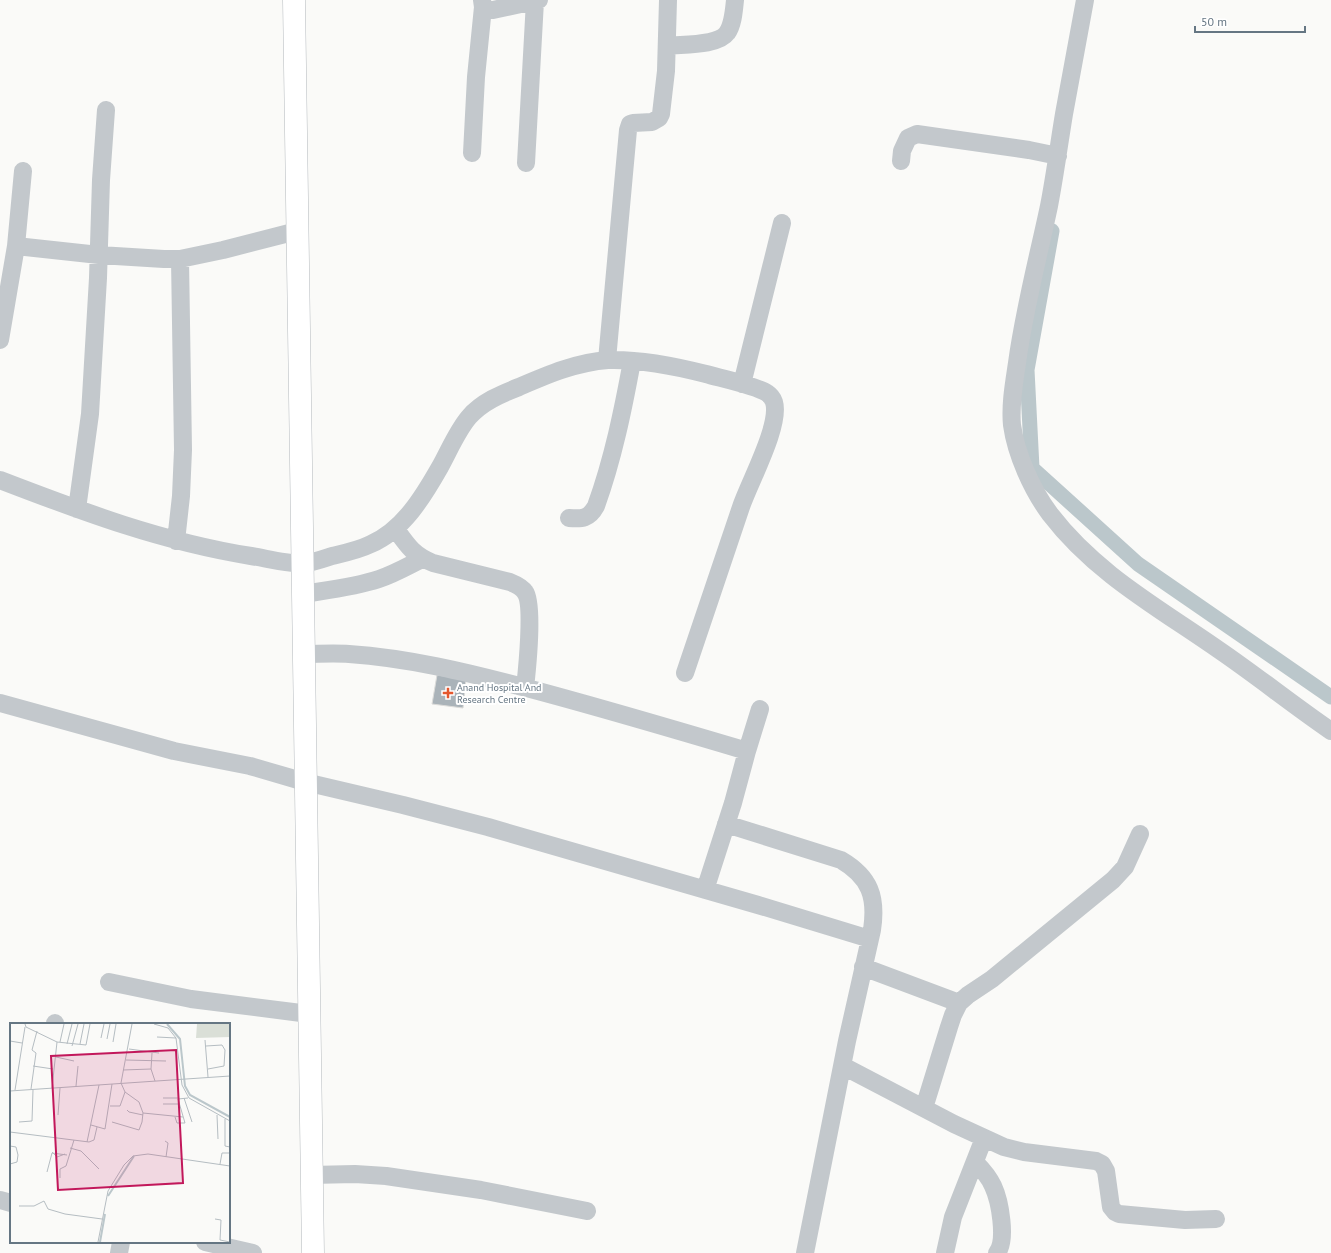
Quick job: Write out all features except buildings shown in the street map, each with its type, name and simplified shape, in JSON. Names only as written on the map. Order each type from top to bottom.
[{"type":"main road","points":[[294,0],[313,1253]]},
{"type":"street","points":[[607,360],[628,130],[633,122],[652,122],[659,118],[662,109],[667,46],[668,0]]},
{"type":"street","points":[[667,46],[709,42],[720,39],[726,34],[731,24],[735,0]]},
{"type":"street","points":[[1085,0],[1075,50],[1050,203],[1020,336],[1012,404],[1012,423],[1015,439],[1022,460],[1031,483],[1049,513],[1094,561],[1116,580],[1221,652],[1331,731]]},
{"type":"street","points":[[482,4],[487,10],[493,10],[537,1],[526,163]]},
{"type":"street","points":[[472,153],[482,4]]},
{"type":"street","points":[[77,509],[90,414],[98,278],[99,215],[106,110]]},
{"type":"street","points":[[901,161],[902,151],[908,138],[917,134],[1029,150],[1058,156]]},
{"type":"street","points":[[0,340],[16,246],[23,172]]},
{"type":"street","points":[[742,384],[782,223]]},
{"type":"street","points":[[16,246],[99,255],[180,259],[223,250],[297,231]]},
{"type":"street","points":[[176,541],[183,450],[180,259]]},
{"type":"street","points":[[0,480],[77,509],[176,541],[225,552],[302,564],[346,553],[371,544],[386,535],[406,518],[422,497],[470,415],[484,403],[549,374],[584,364],[607,360],[632,361],[649,362],[742,384],[770,394],[774,402],[775,414],[763,454],[742,502],[685,673]]},
{"type":"street","points":[[569,518],[579,519],[587,517],[592,513],[596,506],[620,426],[632,361]]},
{"type":"street","points":[[395,528],[413,552],[422,559],[510,582],[519,586],[526,592],[529,602],[530,615],[528,665],[525,688]]},
{"type":"street","points":[[302,594],[350,586],[380,579],[400,571],[422,559]]},
{"type":"street","points":[[303,654],[347,654],[390,658],[436,666],[632,716],[747,752]]},
{"type":"street","points":[[0,702],[174,751],[250,766],[305,782],[488,827],[870,939]]},
{"type":"street","points":[[705,890],[760,709]]},
{"type":"street","points":[[726,824],[828,856],[851,866],[861,875],[869,887],[873,900],[874,915],[870,939],[842,1066],[805,1253]]},
{"type":"street","points":[[924,1108],[944,1040],[959,1003],[1049,934],[1113,880],[1125,867],[1140,834]]},
{"type":"street","points":[[864,967],[959,1003]]},
{"type":"street","points":[[109,982],[191,999],[309,1014]]},
{"type":"street","points":[[842,1066],[1004,1147],[1087,1159],[1102,1164],[1106,1171],[1111,1207],[1119,1214],[1178,1219],[1216,1219]]},
{"type":"street","points":[[945,1253],[953,1217],[984,1138]]},
{"type":"street","points":[[975,1162],[987,1175],[998,1199],[1002,1232],[1001,1242],[997,1253]]},
{"type":"street","points":[[311,1175],[355,1174],[419,1180],[482,1190],[587,1211]]},
{"type":"street","points":[[119,1253],[121,1243]]},
{"type":"street","points":[[209,1243],[253,1253]]},
{"type":"waterway","points":[[1052,231],[1027,370],[1032,468],[1138,564],[1331,697]]},
{"type":"place","name":"Anand Hospital And Research Centre","points":[[448,693]]}]
